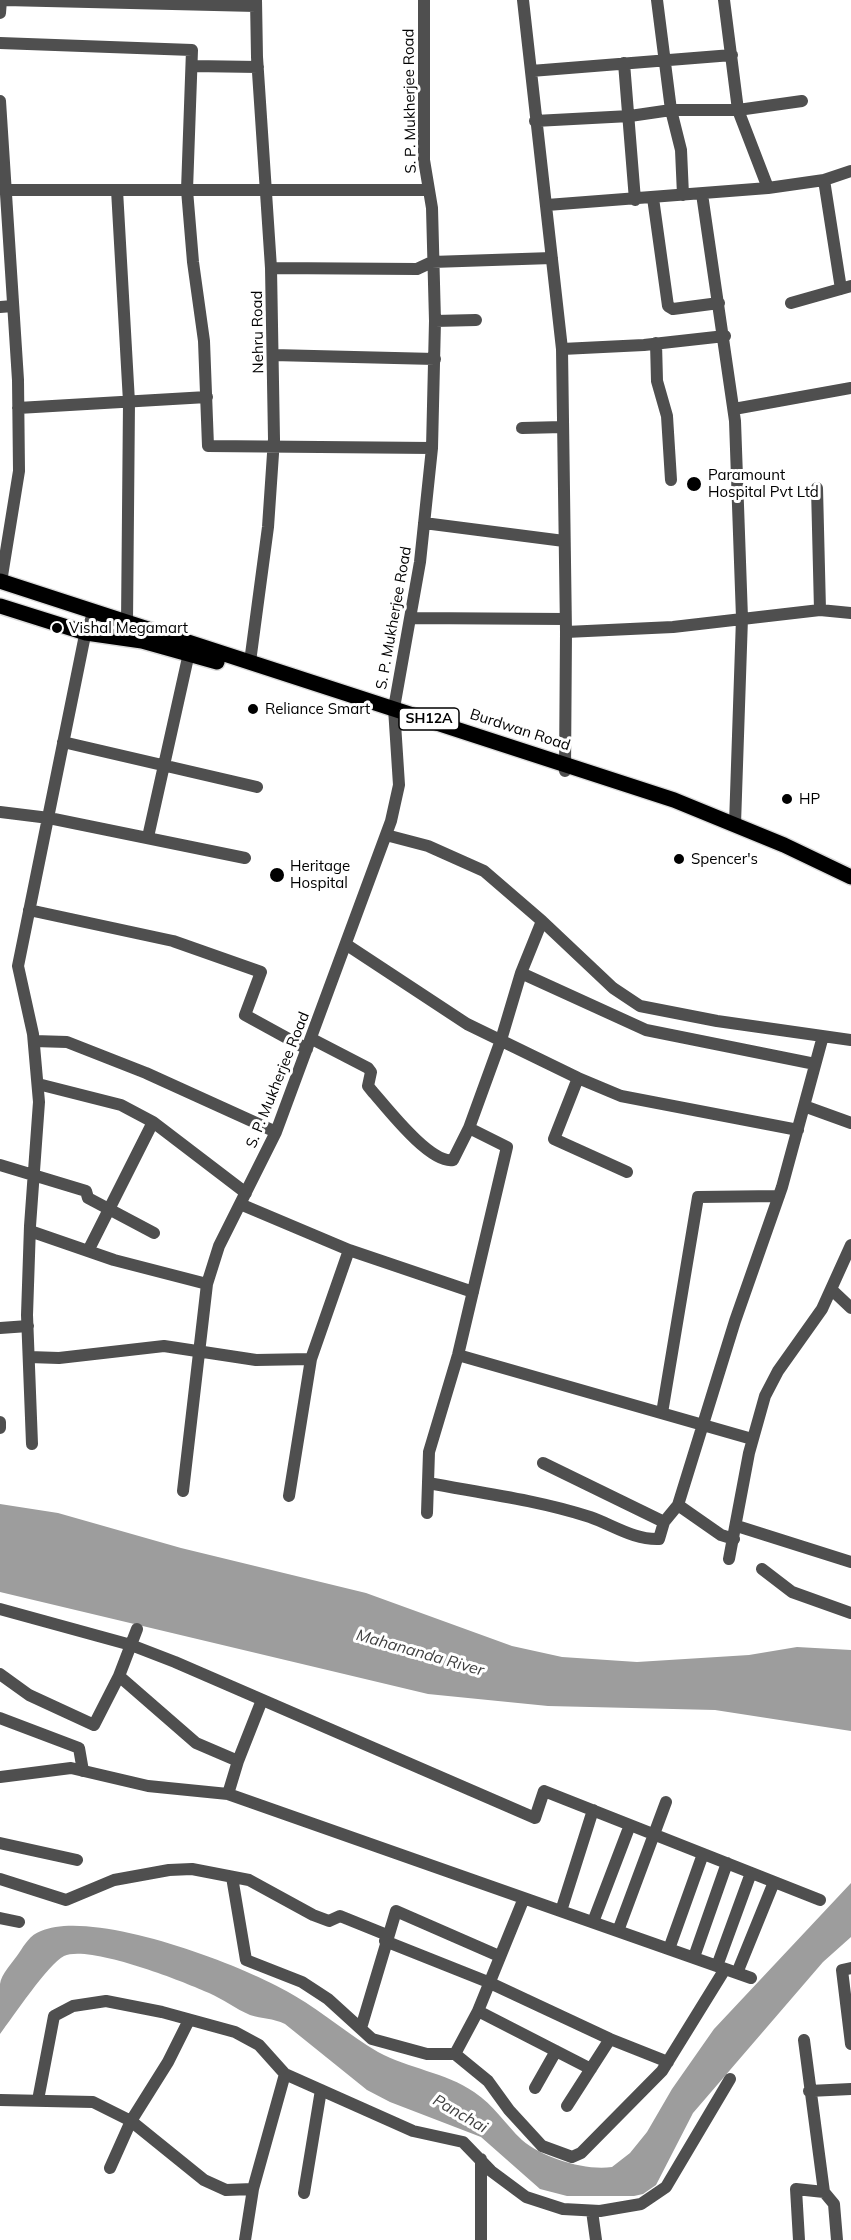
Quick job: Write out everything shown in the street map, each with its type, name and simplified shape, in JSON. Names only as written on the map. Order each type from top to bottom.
[{"type":"main road","name":"Burdwan Road","points":[[0,581],[127,622],[250,667],[674,800],[735,824],[851,877]]},
{"type":"main road","name":"Burdwan Road","points":[[0,606],[86,633],[142,641],[250,667]]},
{"type":"main road","name":"Burdwan Road","points":[[565,767],[748,840],[851,887]]},
{"type":"street","points":[[0,13],[3,0],[256,3]]},
{"type":"street","name":"S. P. Mukherjee Road","points":[[183,1491],[207,1284],[219,1246],[276,1132],[386,835],[399,785],[394,713],[411,618],[424,523],[432,448],[435,359],[432,208],[424,160],[424,0]]},
{"type":"street","points":[[523,0],[562,349],[566,619],[565,767]]},
{"type":"street","points":[[657,0],[671,110],[681,150],[683,195]]},
{"type":"street","points":[[724,0],[738,110],[768,188]]},
{"type":"street","name":"Nehru Road","points":[[250,667],[268,527],[273,355],[272,268],[258,67],[256,3]]},
{"type":"street","points":[[0,43],[192,50],[187,190],[193,262],[204,341],[207,446],[432,448]]},
{"type":"street","points":[[531,71],[732,55]]},
{"type":"street","points":[[624,63],[635,200]]},
{"type":"street","points":[[192,66],[258,67]]},
{"type":"street","points":[[535,121],[630,116],[671,110],[738,110],[802,100]]},
{"type":"street","points":[[0,101],[5,190],[4,228],[13,306],[19,471],[0,581]]},
{"type":"street","points":[[547,205],[768,188],[824,180],[851,171]]},
{"type":"street","points":[[791,303],[846,287],[824,180]]},
{"type":"street","points":[[5,190],[428,190]]},
{"type":"street","points":[[117,190],[129,402],[127,622]]},
{"type":"street","points":[[702,194],[725,336],[734,409],[742,618],[735,824]]},
{"type":"street","points":[[653,198],[668,306],[673,309],[719,303]]},
{"type":"street","points":[[272,268],[417,269],[432,262],[552,258]]},
{"type":"street","points":[[0,307],[13,306]]},
{"type":"street","points":[[435,321],[476,320]]},
{"type":"street","points":[[562,349],[725,336]]},
{"type":"street","points":[[656,343],[657,381],[667,416],[671,480]]},
{"type":"street","points":[[273,355],[435,359]]},
{"type":"street","points":[[734,409],[851,388]]},
{"type":"street","points":[[18,408],[207,397]]},
{"type":"street","points":[[522,428],[563,427]]},
{"type":"street","points":[[817,488],[820,610]]},
{"type":"street","points":[[424,523],[564,541]]},
{"type":"street","points":[[566,632],[673,627],[820,610],[851,613]]},
{"type":"street","points":[[32,1444],[28,1326],[30,1231],[39,1102],[28,999],[18,966],[86,633],[94,611]]},
{"type":"street","points":[[411,618],[566,619]]},
{"type":"street","points":[[148,837],[189,653]]},
{"type":"street","points":[[63,742],[257,787]]},
{"type":"street","points":[[0,812],[49,818],[245,858]]},
{"type":"street","points":[[386,835],[453,855],[484,871],[542,921],[613,988],[640,1006],[851,1040]]},
{"type":"street","points":[[29,910],[173,942],[261,972],[245,1015],[368,1068],[371,1072],[368,1086],[372,1091],[430,1152],[448,1161],[453,1160],[469,1128],[501,1040],[521,973],[542,921]]},
{"type":"street","points":[[347,945],[467,1024],[578,1078],[621,1096],[798,1130]]},
{"type":"street","points":[[521,973],[646,1030],[815,1064]]},
{"type":"street","points":[[428,1483],[529,1501],[591,1517],[628,1533],[659,1539],[664,1522],[678,1505],[735,1322],[779,1196],[823,1036]]},
{"type":"street","points":[[34,1041],[67,1042],[146,1073],[276,1132]]},
{"type":"street","points":[[578,1078],[554,1139],[627,1172]]},
{"type":"street","points":[[38,1084],[121,1105],[153,1122],[243,1199],[349,1250],[473,1292]]},
{"type":"street","points":[[804,1106],[851,1123]]},
{"type":"street","points":[[88,1251],[153,1122]]},
{"type":"street","points":[[427,1513],[429,1452],[458,1355],[507,1147],[469,1128]]},
{"type":"street","points":[[0,1165],[86,1191],[88,1198],[154,1233]]},
{"type":"street","points":[[662,1413],[699,1197],[779,1196]]},
{"type":"street","points":[[30,1231],[88,1251],[207,1284]]},
{"type":"street","points":[[729,1559],[752,1439],[765,1396],[845,1272],[851,1245]]},
{"type":"street","points":[[289,1496],[311,1359],[349,1250]]},
{"type":"street","points":[[832,1290],[851,1308]]},
{"type":"street","points":[[0,1328],[28,1326]]},
{"type":"street","points":[[29,1357],[59,1358],[164,1346],[256,1360],[311,1359]]},
{"type":"street","points":[[458,1355],[752,1439]]},
{"type":"street","points":[[0,1422],[0,1428]]},
{"type":"street","points":[[543,1463],[664,1522]]},
{"type":"street","points":[[678,1505],[721,1535],[734,1539]]},
{"type":"street","points":[[737,1526],[851,1562]]},
{"type":"street","points":[[762,1569],[792,1592],[851,1613]]},
{"type":"street","points":[[0,1610],[131,1646],[535,1818],[544,1791],[820,1900]]},
{"type":"street","points":[[0,1674],[29,1695],[94,1725],[119,1676],[137,1629]]},
{"type":"street","points":[[119,1676],[195,1743],[238,1761]]},
{"type":"street","points":[[228,1794],[238,1761],[262,1700]]},
{"type":"street","points":[[0,1718],[79,1748],[83,1772]]},
{"type":"street","points":[[0,1777],[71,1768],[148,1786],[228,1794],[751,1977]]},
{"type":"street","points":[[618,1931],[666,1802]]},
{"type":"street","points":[[561,1911],[593,1810]]},
{"type":"street","points":[[593,1922],[630,1825]]},
{"type":"street","points":[[0,1843],[78,1860]]},
{"type":"street","points":[[669,1949],[703,1854]]},
{"type":"street","points":[[694,1958],[727,1863]]},
{"type":"street","points":[[0,1879],[66,1900],[114,1880],[169,1870],[192,1869],[249,1880],[313,1915],[329,1921],[340,1916],[610,2039],[668,2062]]},
{"type":"street","points":[[727,1969],[752,1873]]},
{"type":"street","points":[[232,1877],[246,1960],[302,1982],[328,1999],[372,2039],[427,2054],[455,2055],[488,2081],[509,2110],[542,2146],[572,2157],[581,2153],[640,2095],[668,2062],[727,1969],[774,1881]]},
{"type":"street","points":[[455,2055],[478,2011],[524,1898]]},
{"type":"street","points":[[360,2028],[396,1911],[499,1956]]},
{"type":"street","points":[[0,1918],[19,1922]]},
{"type":"street","points":[[851,1968],[842,1970],[851,2044]]},
{"type":"street","points":[[38,2100],[54,2016],[73,2006],[106,2001],[235,2032],[259,2045],[285,2074],[413,2132],[463,2142],[491,2171],[526,2197],[563,2209],[592,2211],[641,2204],[666,2187],[730,2079]]},
{"type":"street","points":[[478,2011],[591,2069]]},
{"type":"street","points":[[110,2168],[130,2121],[168,2062],[189,2020]]},
{"type":"street","points":[[567,2106],[610,2039]]},
{"type":"street","points":[[804,2040],[824,2192],[834,2204],[837,2240]]},
{"type":"street","points":[[535,2088],[556,2051]]},
{"type":"street","points":[[245,2240],[253,2189],[285,2074]]},
{"type":"street","points":[[809,2091],[851,2089]]},
{"type":"street","points":[[304,2193],[321,2090]]},
{"type":"street","points":[[0,2100],[93,2102],[130,2121],[204,2180],[226,2190],[253,2189]]},
{"type":"street","points":[[481,2159],[481,2240]]},
{"type":"street","points":[[800,2240],[796,2189],[824,2192]]},
{"type":"street","points":[[592,2211],[596,2240]]},
{"type":"water","name":"Mahananda River","points":[[0,1504],[58,1513],[181,1548],[366,1593],[512,1646],[562,1657],[637,1662],[749,1655],[797,1647],[851,1650],[851,1731],[715,1710],[548,1706],[428,1694],[0,1592]]},
{"type":"water","name":"Panchai","points":[[851,1883],[851,1937],[823,1962],[693,2113],[656,2185],[643,2194],[634,2196],[567,2196],[540,2189],[481,2137],[390,2102],[367,2090],[285,2024],[250,2015],[196,1987],[114,1959],[93,1955],[64,1956],[49,1969],[0,2034],[1,1980],[34,1935],[41,1931],[65,1926],[96,1927],[132,1934],[208,1956],[243,1970],[306,2003],[378,2052],[463,2085],[488,2103],[522,2140],[553,2158],[590,2167],[612,2167],[630,2153],[647,2132],[672,2089],[714,2029]]},
{"type":"place","name":"Paramount Hospital Pvt Ltd","points":[[694,484]]},
{"type":"place","name":"Vishal Megamart","points":[[57,628]]},
{"type":"place","name":"Reliance Smart","points":[[253,709]]},
{"type":"place","name":"HP","points":[[787,799]]},
{"type":"place","name":"Spencer's","points":[[679,859]]},
{"type":"place","name":"Heritage Hospital","points":[[277,875]]}]
